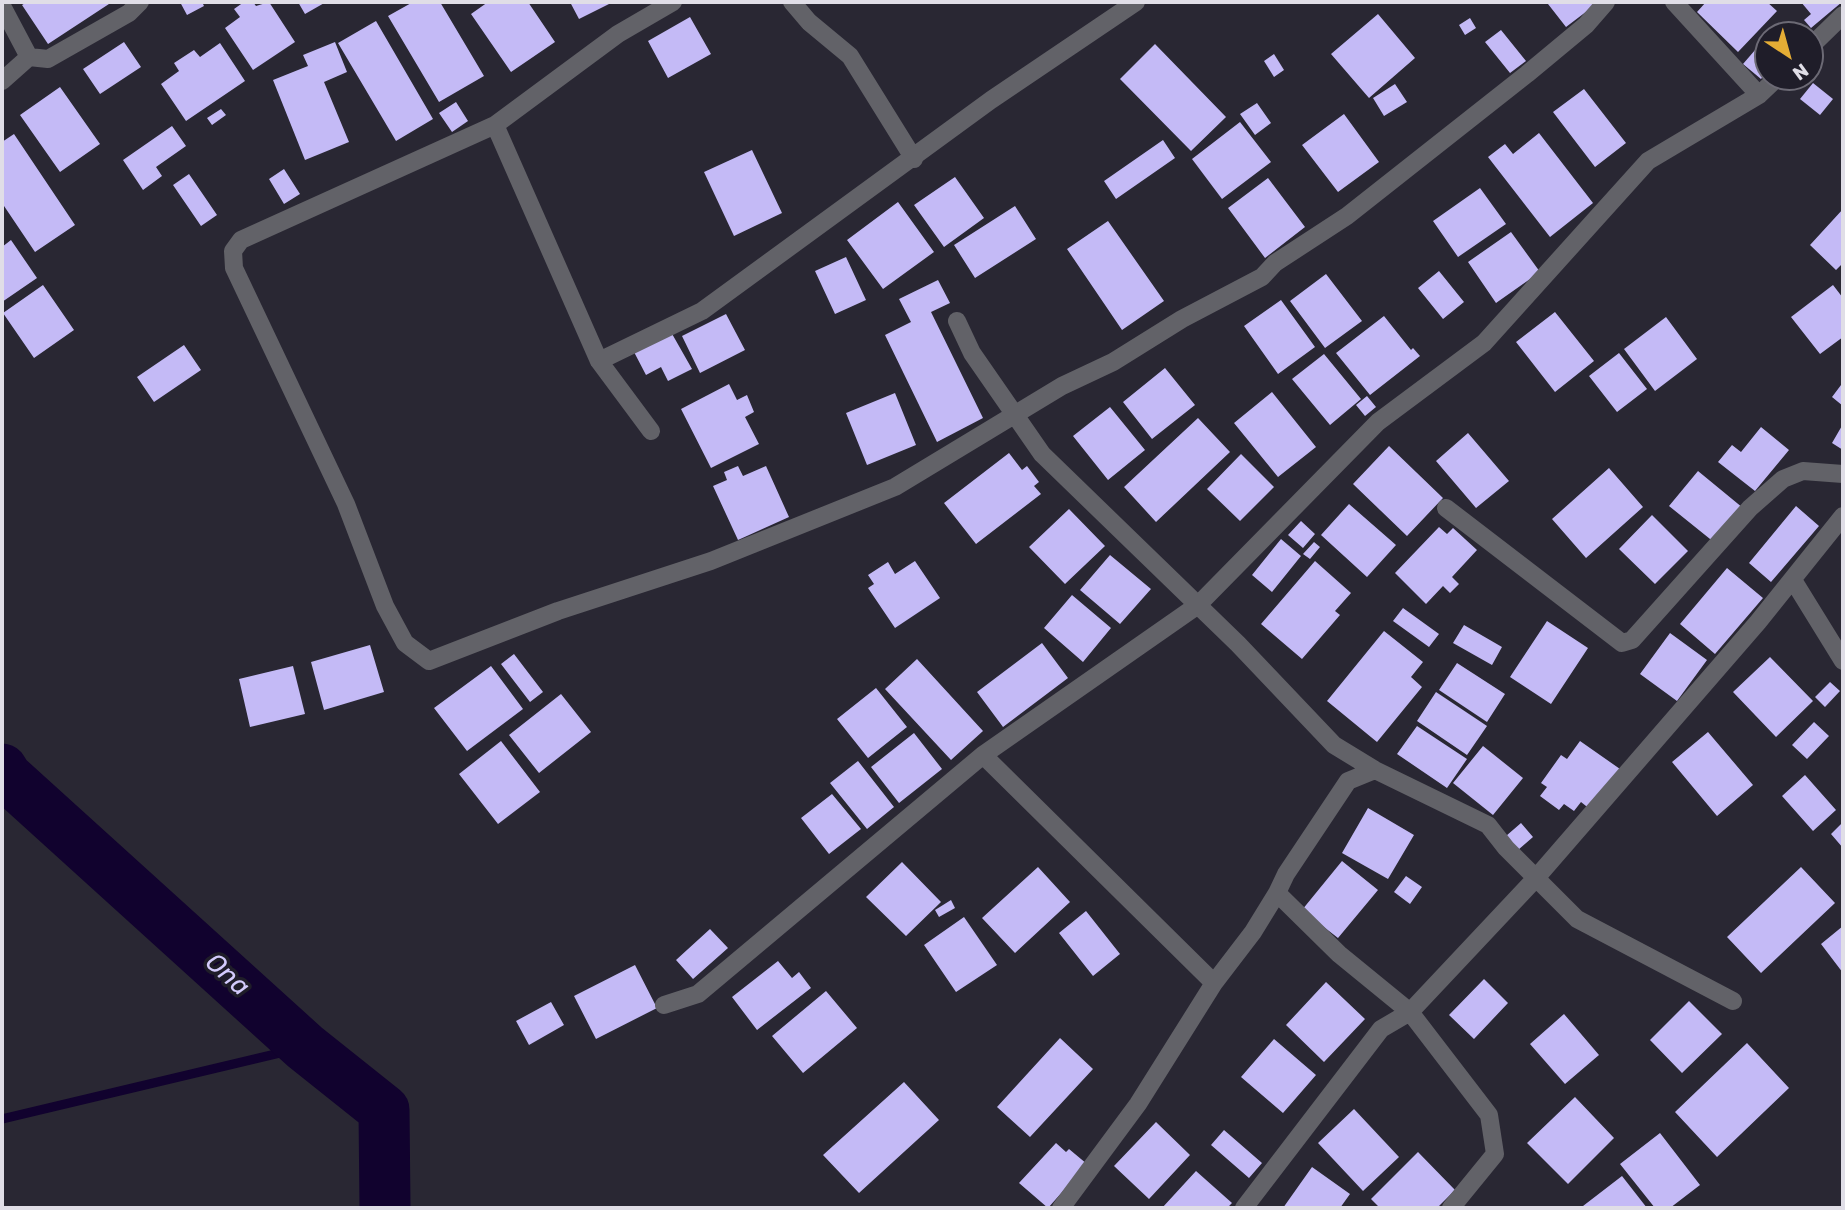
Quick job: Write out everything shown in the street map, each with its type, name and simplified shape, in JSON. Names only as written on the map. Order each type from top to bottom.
[{"type":"street","points":[[2,81],[29,57],[48,59],[129,13],[141,2]]},
{"type":"street","points":[[673,2],[618,34],[495,125],[241,240],[233,251],[234,268],[346,503],[386,606],[405,643],[429,661],[558,611],[711,562],[895,487],[1062,386],[1113,362],[1182,318],[1262,277],[1275,264],[1347,216],[1527,74],[1586,25],[1606,2]]},
{"type":"street","points":[[792,2],[809,22],[850,56],[914,159]]},
{"type":"street","points":[[599,361],[702,311],[914,159],[990,100],[1136,2]]},
{"type":"street","points":[[1674,2],[1759,95]]},
{"type":"street","points":[[2,6],[29,57]]},
{"type":"street","points":[[1824,33],[1843,15]]},
{"type":"street","points":[[664,1005],[698,994],[982,755],[1198,605],[1378,422],[1484,343],[1648,161],[1763,91]]},
{"type":"street","points":[[495,125],[599,361],[651,430]]},
{"type":"street","points":[[957,321],[972,353],[1042,454],[1198,605],[1334,746],[1375,770],[1488,825],[1577,919],[1733,1001]]},
{"type":"street","points":[[1446,508],[1622,643],[1632,640],[1750,508],[1783,479],[1803,471],[1843,474]]},
{"type":"street","points":[[1244,1208],[1381,1029],[1410,1012],[1536,878],[1793,580],[1843,516]]},
{"type":"street","points":[[1793,580],[1843,661]]},
{"type":"street","points":[[982,755],[1214,983]]},
{"type":"street","points":[[1061,1208],[1138,1104],[1214,983],[1253,932],[1286,874],[1348,781],[1375,770]]},
{"type":"street","points":[[1277,893],[1339,954],[1410,1012],[1489,1115],[1495,1154],[1451,1208]]},
{"type":"building","points":[[27,2],[112,2],[48,44],[22,5]]},
{"type":"building","points":[[180,2],[202,2],[204,6],[187,15]]},
{"type":"building","points":[[244,2],[253,2],[256,6],[269,2],[295,42],[253,70],[225,28],[240,17],[234,9]]},
{"type":"building","points":[[298,2],[326,2],[305,14]]},
{"type":"building","points":[[413,2],[440,2],[484,76],[439,102],[388,16]]},
{"type":"building","points":[[488,2],[528,2],[555,42],[511,72],[471,14]]},
{"type":"building","points":[[570,2],[613,2],[579,19]]},
{"type":"building","points":[[1592,2],[1595,5],[1566,27],[1548,4]]},
{"type":"building","points":[[1706,2],[1767,2],[1777,11],[1767,21],[1754,21],[1754,35],[1738,52],[1697,12]]},
{"type":"building","points":[[1801,2],[1842,2],[1819,21],[1805,21],[1811,14]]},
{"type":"building","points":[[1378,14],[1415,58],[1369,98],[1331,54]]},
{"type":"building","points":[[690,17],[711,54],[668,78],[648,41]]},
{"type":"building","points":[[1470,18],[1476,28],[1465,35],[1459,25]]},
{"type":"building","points":[[376,21],[433,119],[396,141],[338,43]]},
{"type":"building","points":[[1501,30],[1526,61],[1510,73],[1485,42]]},
{"type":"building","points":[[124,42],[141,67],[100,94],[83,69]]},
{"type":"building","points":[[335,42],[347,72],[324,82],[349,142],[305,160],[273,80],[308,66],[303,55]]},
{"type":"building","points":[[220,43],[245,81],[186,121],[161,84],[179,71],[174,63],[194,50],[200,57]]},
{"type":"building","points":[[1155,44],[1226,117],[1191,151],[1120,79]]},
{"type":"building","points":[[1754,51],[1754,73],[1743,64]]},
{"type":"building","points":[[1274,54],[1284,70],[1274,77],[1264,61]]},
{"type":"building","points":[[1395,84],[1407,102],[1384,116],[1373,98]]},
{"type":"building","points":[[60,87],[100,144],[60,172],[20,115]]},
{"type":"building","points":[[1584,89],[1626,143],[1595,167],[1553,112]]},
{"type":"building","points":[[1806,91],[1823,91],[1833,99],[1820,115],[1800,99]]},
{"type":"building","points":[[456,102],[468,121],[452,132],[439,113]]},
{"type":"building","points":[[1257,103],[1271,123],[1255,135],[1240,114]]},
{"type":"building","points":[[221,109],[226,115],[212,125],[207,118]]},
{"type":"building","points":[[1344,114],[1379,162],[1338,192],[1302,145]]},
{"type":"building","points":[[1240,122],[1271,162],[1222,199],[1192,159]]},
{"type":"building","points":[[172,126],[186,146],[156,167],[162,176],[143,190],[123,160]]},
{"type":"building","points":[[1539,133],[1593,203],[1550,237],[1488,157],[1505,144],[1513,154]]},
{"type":"building","points":[[14,134],[75,225],[35,252],[2,203],[2,142]]},
{"type":"building","points":[[1163,140],[1175,158],[1116,199],[1104,181]]},
{"type":"building","points":[[752,150],[782,213],[734,236],[704,172]]},
{"type":"building","points":[[284,169],[300,194],[284,204],[269,179]]},
{"type":"building","points":[[189,174],[217,215],[201,226],[173,185]]},
{"type":"building","points":[[955,177],[984,218],[944,247],[914,205]]},
{"type":"building","points":[[1268,178],[1305,227],[1265,258],[1228,208]]},
{"type":"building","points":[[1480,188],[1506,224],[1458,257],[1433,221]]},
{"type":"building","points":[[898,202],[934,252],[883,289],[847,240]]},
{"type":"building","points":[[1015,206],[1036,239],[975,278],[954,245]]},
{"type":"building","points":[[1843,209],[1843,263],[1836,270],[1810,245]]},
{"type":"building","points":[[1108,221],[1164,301],[1122,330],[1067,249]]},
{"type":"building","points":[[1511,232],[1540,272],[1496,303],[1468,262]]},
{"type":"building","points":[[11,240],[37,278],[2,302],[2,247]]},
{"type":"building","points":[[846,257],[866,300],[835,314],[815,271]]},
{"type":"building","points":[[1439,271],[1464,302],[1443,319],[1418,288]]},
{"type":"building","points":[[1326,274],[1362,321],[1325,348],[1290,301]]},
{"type":"building","points":[[938,280],[950,303],[931,312],[983,418],[937,442],[885,335],[911,322],[899,299]]},
{"type":"building","points":[[43,285],[74,330],[34,358],[3,313]]},
{"type":"building","points":[[1833,285],[1843,298],[1843,337],[1820,354],[1791,317]]},
{"type":"building","points":[[1281,300],[1315,347],[1278,374],[1244,326]]},
{"type":"building","points":[[1555,312],[1594,361],[1555,392],[1516,342]]},
{"type":"building","points":[[726,314],[745,350],[700,373],[682,336]]},
{"type":"building","points":[[1384,316],[1411,350],[1413,348],[1420,356],[1370,395],[1336,353]]},
{"type":"building","points":[[1666,317],[1697,359],[1655,391],[1624,349]]},
{"type":"building","points":[[671,332],[692,369],[668,381],[661,367],[646,375],[634,352]]},
{"type":"building","points":[[184,345],[201,370],[154,402],[137,377]]},
{"type":"building","points":[[1619,353],[1647,389],[1617,412],[1589,376]]},
{"type":"building","points":[[1324,354],[1361,399],[1330,425],[1292,379]]},
{"type":"building","points":[[1165,368],[1195,405],[1152,439],[1123,402]]},
{"type":"building","points":[[729,384],[737,400],[747,395],[754,412],[745,417],[759,444],[711,468],[681,409]]},
{"type":"building","points":[[1841,385],[1843,387],[1843,406],[1832,397]]},
{"type":"building","points":[[1272,392],[1316,447],[1278,477],[1234,423]]},
{"type":"building","points":[[895,393],[916,445],[867,465],[846,413]]},
{"type":"building","points":[[1367,396],[1376,407],[1365,416],[1356,405]]},
{"type":"building","points":[[1110,407],[1145,450],[1108,480],[1073,436]]},
{"type":"building","points":[[1198,418],[1230,452],[1156,522],[1124,487]]},
{"type":"building","points":[[1843,424],[1843,450],[1832,443]]},
{"type":"building","points":[[1761,427],[1789,450],[1755,491],[1718,462],[1732,445],[1741,452]]},
{"type":"building","points":[[1468,433],[1509,481],[1476,508],[1436,461]]},
{"type":"building","points":[[1389,446],[1443,498],[1407,536],[1353,484]]},
{"type":"building","points":[[1009,453],[1022,470],[1027,466],[1039,482],[1034,486],[1041,494],[976,544],[944,503]]},
{"type":"building","points":[[1241,454],[1274,487],[1240,521],[1207,489]]},
{"type":"building","points":[[738,466],[743,476],[766,466],[789,517],[738,540],[713,486],[727,480],[724,472]]},
{"type":"building","points":[[1609,468],[1643,507],[1586,558],[1552,519]]},
{"type":"building","points":[[1698,471],[1743,508],[1715,543],[1669,506]]},
{"type":"building","points":[[1349,504],[1396,545],[1367,577],[1321,535]]},
{"type":"building","points":[[1796,506],[1819,526],[1771,582],[1749,563]]},
{"type":"building","points":[[1069,509],[1105,546],[1065,584],[1029,547]]},
{"type":"building","points":[[1652,515],[1688,551],[1655,584],[1619,549]]},
{"type":"building","points":[[1301,521],[1315,534],[1303,548],[1288,535]]},
{"type":"building","points":[[1439,527],[1447,534],[1453,528],[1477,550],[1452,577],[1459,584],[1450,593],[1443,586],[1426,604],[1395,573]]},
{"type":"building","points":[[1281,539],[1301,556],[1272,592],[1252,575]]},
{"type":"building","points":[[1314,542],[1320,547],[1310,559],[1303,554]]},
{"type":"building","points":[[1110,555],[1151,589],[1120,624],[1080,590]]},
{"type":"building","points":[[915,561],[940,598],[895,628],[868,588],[874,584],[868,575],[888,562],[895,574]]},
{"type":"building","points":[[1315,561],[1351,593],[1335,611],[1340,615],[1302,659],[1261,624]]},
{"type":"building","points":[[1727,568],[1763,598],[1715,654],[1680,624]]},
{"type":"building","points":[[1072,595],[1111,628],[1083,662],[1044,628]]},
{"type":"building","points":[[1403,608],[1439,634],[1429,647],[1393,621]]},
{"type":"building","points":[[1547,621],[1588,648],[1551,704],[1510,677]]},
{"type":"building","points":[[1464,625],[1502,647],[1492,665],[1453,643]]},
{"type":"building","points":[[1384,631],[1423,662],[1411,677],[1422,687],[1377,742],[1327,701]]},
{"type":"building","points":[[1670,633],[1707,660],[1677,701],[1640,674]]},
{"type":"building","points":[[1042,643],[1068,678],[1003,727],[977,692]]},
{"type":"building","points":[[370,645],[384,692],[324,710],[311,662]]},
{"type":"building","points":[[514,654],[543,692],[530,702],[501,664]]},
{"type":"building","points":[[1770,657],[1813,701],[1776,737],[1733,692]]},
{"type":"building","points":[[917,659],[983,731],[951,760],[885,689]]},
{"type":"building","points":[[1457,663],[1505,694],[1487,722],[1439,690]]},
{"type":"building","points":[[293,666],[305,714],[250,727],[239,679]]},
{"type":"building","points":[[491,666],[523,709],[467,751],[434,708]]},
{"type":"building","points":[[1830,682],[1840,691],[1825,707],[1815,697]]},
{"type":"building","points":[[876,688],[907,727],[868,758],[837,719]]},
{"type":"building","points":[[1436,692],[1487,726],[1467,755],[1417,721]]},
{"type":"building","points":[[561,694],[591,732],[539,773],[509,735]]},
{"type":"building","points":[[1814,722],[1829,736],[1807,759],[1792,745]]},
{"type":"building","points":[[1417,726],[1467,759],[1447,788],[1397,754]]},
{"type":"building","points":[[1708,732],[1753,785],[1717,816],[1672,762]]},
{"type":"building","points":[[914,733],[942,769],[899,803],[871,767]]},
{"type":"building","points":[[501,741],[540,792],[498,824],[459,774]]},
{"type":"building","points":[[1580,741],[1620,769],[1591,810],[1581,802],[1574,811],[1564,804],[1559,810],[1540,796],[1547,787],[1541,783],[1561,755],[1567,759]]},
{"type":"building","points":[[1483,746],[1523,778],[1493,815],[1453,783]]},
{"type":"building","points":[[858,761],[894,807],[867,829],[830,783]]},
{"type":"building","points":[[1805,775],[1836,810],[1813,831],[1782,796]]},
{"type":"building","points":[[832,794],[861,829],[829,854],[801,818]]},
{"type":"building","points":[[1368,808],[1414,835],[1388,879],[1342,853]]},
{"type":"building","points":[[1843,822],[1843,848],[1831,834]]},
{"type":"building","points":[[1521,823],[1533,837],[1518,850],[1506,836]]},
{"type":"building","points":[[1342,861],[1378,890],[1338,938],[1302,910]]},
{"type":"building","points":[[902,862],[941,902],[906,936],[866,897]]},
{"type":"building","points":[[1038,867],[1070,902],[1015,953],[982,918]]},
{"type":"building","points":[[1801,867],[1835,903],[1761,973],[1727,937]]},
{"type":"building","points":[[1406,876],[1422,887],[1410,904],[1394,892]]},
{"type":"building","points":[[951,900],[955,908],[939,917],[935,910]]},
{"type":"building","points":[[1086,911],[1120,954],[1093,976],[1059,933]]},
{"type":"building","points":[[964,917],[997,965],[956,992],[924,945]]},
{"type":"building","points":[[1843,926],[1843,973],[1821,944]]},
{"type":"building","points":[[710,929],[728,948],[693,979],[676,960]]},
{"type":"building","points":[[778,961],[792,978],[799,972],[811,988],[757,1030],[732,997]]},
{"type":"building","points":[[635,965],[657,1008],[596,1039],[574,996]]},
{"type":"building","points":[[1484,979],[1508,1003],[1474,1039],[1449,1015]]},
{"type":"building","points":[[1326,982],[1365,1019],[1324,1062],[1286,1025]]},
{"type":"building","points":[[826,991],[857,1028],[803,1073],[772,1036]]},
{"type":"building","points":[[1689,1001],[1722,1034],[1682,1073],[1650,1040]]},
{"type":"building","points":[[551,1002],[564,1025],[529,1045],[516,1021]]},
{"type":"building","points":[[1564,1014],[1599,1055],[1565,1084],[1530,1044]]},
{"type":"building","points":[[1060,1038],[1093,1069],[1030,1137],[997,1107]]},
{"type":"building","points":[[1274,1039],[1316,1075],[1283,1113],[1241,1077]]},
{"type":"building","points":[[1747,1043],[1789,1088],[1717,1157],[1675,1112]]},
{"type":"building","points":[[904,1082],[939,1120],[859,1193],[823,1155]]},
{"type":"building","points":[[1575,1097],[1614,1138],[1568,1184],[1527,1143]]},
{"type":"building","points":[[1354,1109],[1399,1157],[1363,1191],[1318,1143]]},
{"type":"building","points":[[1156,1122],[1190,1155],[1149,1199],[1114,1166]]},
{"type":"building","points":[[1224,1130],[1262,1163],[1249,1178],[1211,1145]]},
{"type":"building","points":[[1660,1133],[1700,1185],[1670,1208],[1655,1208],[1620,1164]]},
{"type":"building","points":[[1056,1143],[1066,1152],[1069,1149],[1087,1164],[1048,1208],[1019,1183]]},
{"type":"building","points":[[1418,1152],[1455,1190],[1437,1208],[1380,1208],[1371,1199]]},
{"type":"building","points":[[1312,1167],[1350,1194],[1340,1208],[1283,1208]]},
{"type":"building","points":[[1196,1171],[1232,1203],[1227,1208],[1162,1208]]},
{"type":"building","points":[[1622,1176],[1647,1208],[1583,1206]]},
{"type":"waterway","name":"Ona","points":[[2,769],[7,777],[305,1047],[384,1110],[385,1208]]},
{"type":"waterway","points":[[2,1119],[305,1047]]}]
